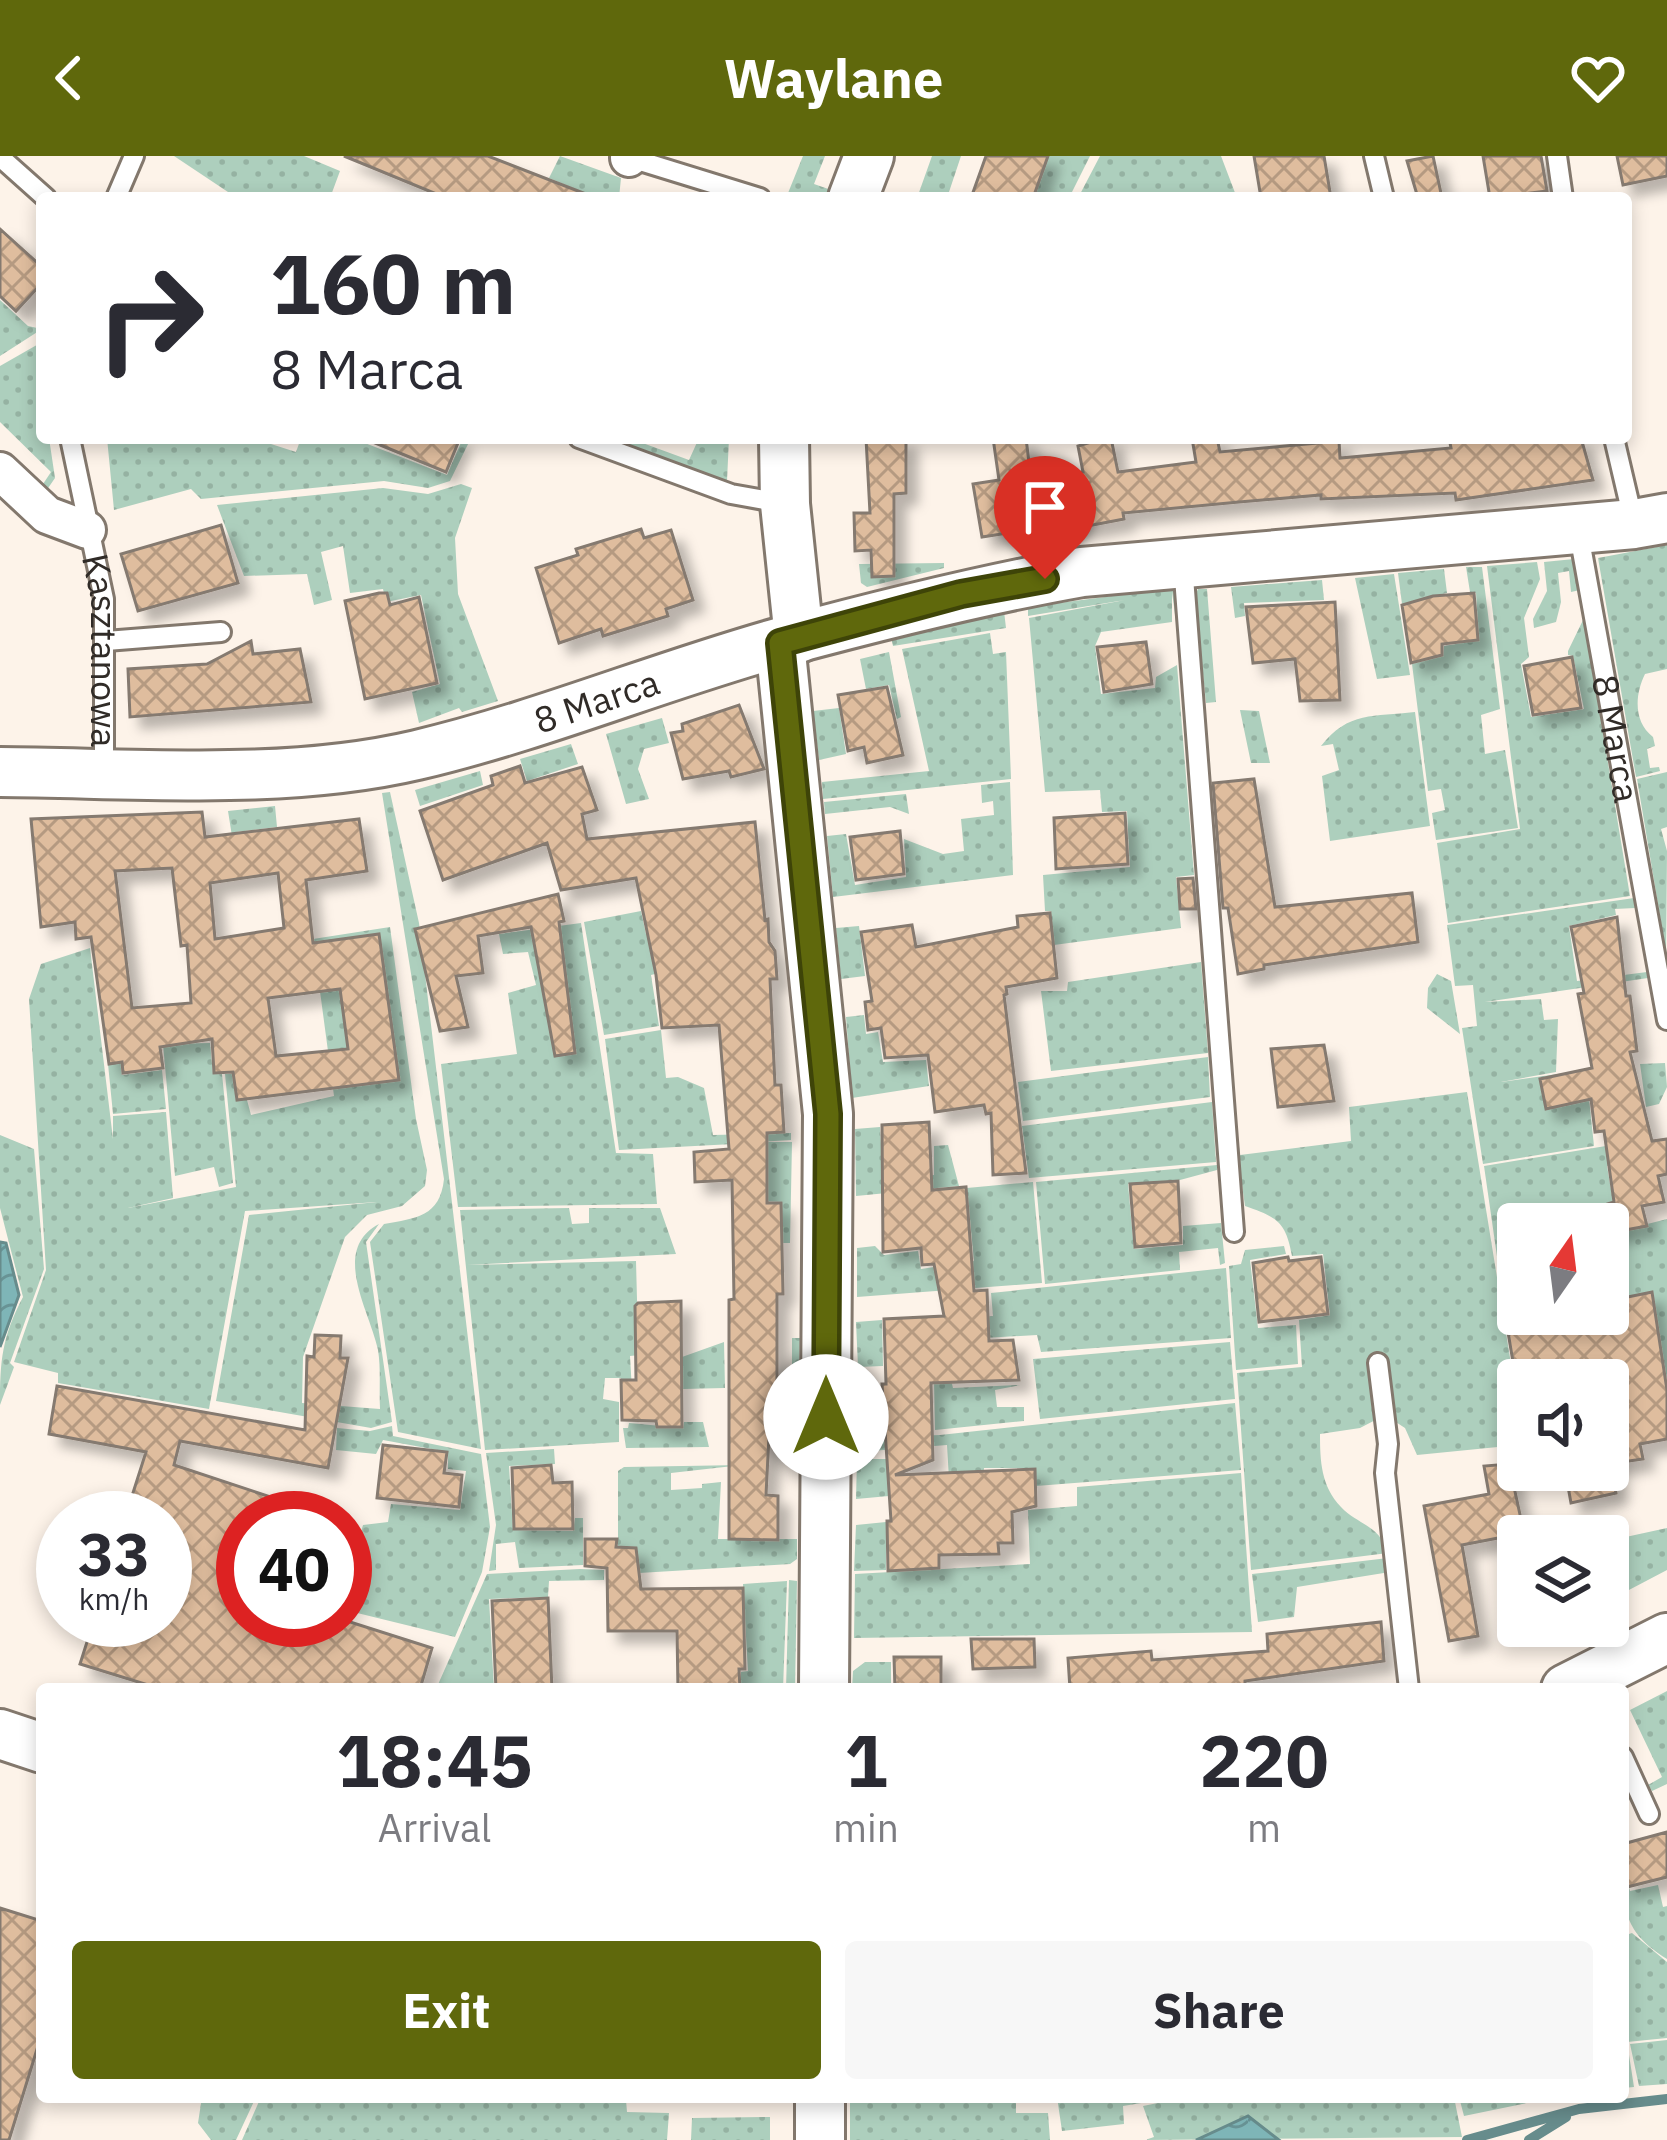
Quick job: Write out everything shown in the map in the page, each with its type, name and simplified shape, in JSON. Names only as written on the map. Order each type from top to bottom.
[{"type":"street","points":[[855,192],[869,156]]},
{"type":"street","points":[[784,444],[789,640],[828,1114],[824,1683]]},
{"type":"street","name":"Kasztanowa","points":[[0,471],[46,515],[87,530]]},
{"type":"street","name":"8 Marca","points":[[0,772],[276,772],[416,755],[789,640],[1009,585],[1082,572],[1650,521]]},
{"type":"street","points":[[1585,1683],[1667,1638]]},
{"type":"street","points":[[0,1734],[36,1746]]},
{"type":"street","points":[[820,2103],[820,2140]]},
{"type":"lane","points":[[119,192],[134,156]]},
{"type":"lane","points":[[1374,156],[1383,192]]},
{"type":"lane","points":[[1557,156],[1562,192]]},
{"type":"lane","points":[[0,157],[39,192]]},
{"type":"lane","points":[[628,157],[741,192]]},
{"type":"lane","name":"Kasztanowa","points":[[71,444],[104,599],[104,773]]},
{"type":"lane","points":[[595,444],[731,494],[785,504]]},
{"type":"lane","points":[[1617,444],[1650,521]]},
{"type":"lane","name":"8 Marca","points":[[1577,529],[1667,1020]]},
{"type":"lane","points":[[1183,564],[1234,1232]]},
{"type":"lane","points":[[106,640],[221,632]]},
{"type":"lane","points":[[1378,1363],[1408,1683]]},
{"type":"lane","points":[[1629,1771],[1648,1814]]},
{"type":"green space","points":[[174,156],[304,156],[340,171],[332,192],[228,192]]},
{"type":"green space","points":[[560,156],[621,178],[620,192],[583,192],[549,178]]},
{"type":"green space","points":[[803,156],[825,156],[814,184],[834,192],[788,192]]},
{"type":"green space","points":[[932,156],[961,156],[949,192],[919,192]]},
{"type":"green space","points":[[1048,156],[1090,156],[1072,192],[1035,192]]},
{"type":"green space","points":[[1100,156],[1221,156],[1235,192],[1081,192]]},
{"type":"green space","points":[[0,300],[36,328],[36,333],[0,356]]},
{"type":"green space","points":[[36,345],[36,444],[50,444],[55,478],[42,497],[51,472],[0,422],[0,366]]},
{"type":"green space","points":[[108,444],[271,444],[296,452],[299,444],[367,444],[447,475],[460,444],[468,444],[450,481],[428,488],[384,481],[201,499],[191,489],[114,510]]},
{"type":"green space","points":[[624,444],[645,444],[689,460],[696,444],[729,444],[727,481]]},
{"type":"green space","points":[[461,484],[472,488],[455,538],[458,594],[498,701],[462,712],[459,708],[419,723],[412,692],[440,684],[421,595],[386,602],[383,589],[350,593],[343,546],[321,552],[332,600],[314,605],[307,574],[244,576],[217,505],[383,488],[428,494]]},
{"type":"green space","points":[[1667,545],[1667,669],[1645,674],[1638,699],[1639,716],[1655,746],[1647,749],[1650,768],[1660,771],[1636,777],[1598,558]]},
{"type":"green space","points":[[1574,559],[1580,590],[1571,592],[1569,571],[1558,573],[1561,602],[1556,622],[1534,628],[1533,619],[1547,591],[1544,562]]},
{"type":"green space","points":[[1537,562],[1540,579],[1524,618],[1529,657],[1521,664],[1531,717],[1584,709],[1568,651],[1584,618],[1630,896],[1448,923],[1437,843],[1520,829],[1487,566]]},
{"type":"green space","points":[[944,563],[944,568],[867,587],[861,583],[859,564]]},
{"type":"green space","points":[[1466,567],[1482,567],[1500,709],[1481,715],[1485,754],[1505,750],[1518,828],[1436,840],[1432,813],[1445,810],[1441,789],[1428,791],[1412,664],[1443,656],[1444,646],[1479,640],[1476,593],[1470,592]]},
{"type":"green space","points":[[1444,569],[1447,593],[1402,604],[1398,573]]},
{"type":"green space","points":[[1394,574],[1410,675],[1377,679],[1355,578]]},
{"type":"green space","points":[[1322,580],[1324,600],[1244,603],[1245,616],[1235,618],[1231,587]]},
{"type":"green space","points":[[1174,588],[1180,621],[1176,622],[1172,592],[1172,622],[1101,632],[1095,646],[1101,694],[1155,688],[1156,677],[1177,665],[1194,875],[1176,877],[1181,928],[1054,945],[1051,911],[1045,911],[1043,875],[1130,867],[1127,811],[1102,812],[1100,790],[1045,792],[1029,618],[1125,600],[1028,616],[1028,607]]},
{"type":"green space","points":[[1198,589],[1207,589],[1216,702],[1206,703]]},
{"type":"green space","points":[[1004,611],[1006,628],[893,646],[891,637]]},
{"type":"green space","points":[[990,633],[993,654],[1006,652],[1011,779],[823,799],[822,782],[929,771],[902,649]]},
{"type":"green space","points":[[889,652],[901,717],[897,719],[889,685],[866,689],[860,659]]},
{"type":"green space","points":[[839,708],[846,754],[819,760],[813,711]]},
{"type":"green space","points":[[1240,710],[1259,711],[1270,763],[1251,763]]},
{"type":"green space","points":[[1415,712],[1430,826],[1330,841],[1322,776],[1339,770],[1333,744],[1321,746],[1352,721]]},
{"type":"green space","points":[[662,718],[669,743],[644,749],[638,769],[649,799],[626,804],[606,734]]},
{"type":"green space","points":[[571,744],[578,764],[527,781],[520,759]]},
{"type":"green space","points":[[480,771],[483,785],[420,806],[415,790]]},
{"type":"green space","points":[[1667,772],[1667,827],[1661,829],[1667,851],[1666,952],[1637,779]]},
{"type":"green space","points":[[1010,782],[1013,875],[833,897],[827,836],[846,834],[855,885],[906,877],[904,839],[943,854],[964,851],[961,819],[994,815],[993,801],[982,803],[981,785]]},
{"type":"green space","points":[[390,792],[419,923],[481,1449],[398,1432],[370,1242],[384,1224],[432,1208],[444,1179],[382,793]]},
{"type":"green space","points":[[906,794],[909,814],[890,807],[825,814],[824,802]]},
{"type":"green space","points":[[275,806],[277,827],[236,832],[234,849],[228,811]]},
{"type":"green space","points":[[1634,898],[1635,908],[1615,909],[1616,915],[1569,926],[1577,981],[1647,972],[1648,978],[1485,1002],[1541,999],[1544,1020],[1558,1019],[1556,1072],[1501,1082],[1586,1070],[1594,1146],[1483,1164],[1462,1028],[1477,1026],[1473,985],[1455,986],[1447,925]]},
{"type":"green space","points":[[641,911],[646,934],[686,924],[659,973],[651,975],[659,1026],[604,1035],[584,922]]},
{"type":"green space","points":[[581,923],[616,1153],[653,1154],[657,1204],[458,1207],[441,1064],[517,1054],[508,993],[536,985],[528,952],[503,954],[499,934]]},
{"type":"green space","points":[[859,926],[865,976],[841,979],[836,928]]},
{"type":"green space","points":[[390,927],[427,1170],[425,1186],[402,1206],[367,1215],[345,1237],[303,1357],[302,1403],[380,1409],[378,1350],[355,1265],[365,1235],[379,1224],[366,1242],[392,1422],[371,1428],[216,1401],[249,1215],[377,1202],[245,1211],[209,1409],[58,1383],[58,1373],[14,1362],[46,1270],[29,999],[41,964],[90,948],[113,1139],[113,1116],[166,1112],[173,1198],[128,1208],[236,1187],[225,1074],[232,1074],[236,1100],[247,1100],[251,1115],[334,1096],[313,939]]},
{"type":"green space","points":[[1201,962],[1208,1053],[1051,1071],[1041,991],[1067,991],[1068,982]]},
{"type":"green space","points":[[1437,974],[1451,981],[1460,1034],[1427,1008],[1428,988]]},
{"type":"green space","points":[[864,1015],[866,1034],[878,1032],[883,1062],[926,1060],[929,1086],[852,1098],[846,1017]]},
{"type":"green space","points":[[104,1024],[119,1045],[122,1075],[162,1070],[166,1109],[113,1114]]},
{"type":"green space","points":[[661,1030],[666,1078],[678,1077],[704,1088],[713,1135],[791,1133],[791,1140],[757,1142],[792,1142],[790,1243],[782,1243],[781,1202],[752,1201],[768,1165],[767,1151],[753,1151],[752,1143],[619,1150],[605,1039]]},
{"type":"green space","points":[[210,1043],[213,1074],[222,1074],[233,1183],[219,1187],[214,1167],[175,1176],[163,1044]]},
{"type":"green space","points":[[1208,1057],[1210,1097],[1023,1121],[1018,1082]]},
{"type":"green space","points":[[1665,1063],[1667,1087],[1659,1104],[1646,1107],[1640,1064]]},
{"type":"green space","points":[[1467,1092],[1497,1277],[1497,1335],[1506,1335],[1510,1359],[1497,1359],[1497,1447],[1417,1455],[1405,1428],[1385,1415],[1360,1428],[1320,1434],[1329,1491],[1341,1507],[1380,1537],[1388,1553],[1251,1570],[1237,1373],[1302,1367],[1299,1320],[1330,1315],[1323,1254],[1292,1256],[1278,1222],[1245,1206],[1234,1105],[1240,1155],[1351,1141],[1349,1107]]},
{"type":"green space","points":[[1212,1102],[1216,1162],[1029,1178],[1022,1126]]},
{"type":"green space","points":[[880,1127],[883,1178],[934,1175],[934,1146],[948,1145],[959,1186],[856,1196],[855,1129]]},
{"type":"green space","points":[[0,1135],[34,1149],[44,1269],[0,1405],[4,1349],[23,1297],[0,1208]]},
{"type":"green space","points":[[1630,1142],[1634,1160],[1607,1166],[1613,1201],[1609,1203],[1497,1203],[1497,1256],[1484,1166]]},
{"type":"green space","points":[[1217,1165],[1217,1170],[1180,1180],[1128,1184],[1134,1249],[1183,1245],[1183,1226],[1221,1223],[1225,1263],[1220,1265],[1218,1248],[1179,1252],[1180,1270],[1045,1284],[1036,1182]]},
{"type":"green space","points":[[1033,1182],[1042,1283],[857,1297],[857,1248],[875,1246],[884,1255],[918,1251],[921,1269],[974,1261],[967,1188]]},
{"type":"green space","points":[[569,1208],[572,1224],[589,1223],[589,1208],[660,1208],[676,1254],[467,1265],[636,1261],[638,1338],[649,1354],[630,1356],[632,1391],[621,1390],[621,1378],[605,1378],[603,1399],[619,1402],[619,1442],[485,1450],[460,1210]]},
{"type":"green space","points":[[1667,1219],[1667,1381],[1653,1292],[1629,1296],[1629,1229]]},
{"type":"green space","points":[[1284,1246],[1286,1254],[1250,1260],[1258,1328],[1296,1325],[1298,1364],[1236,1370],[1229,1266],[1241,1264],[1245,1250]]},
{"type":"green space","points":[[1226,1268],[1231,1338],[1041,1352],[1037,1335],[984,1338],[960,1320],[993,1316],[991,1293]]},
{"type":"green space","points":[[882,1320],[883,1366],[858,1367],[856,1322]]},
{"type":"green space","points":[[792,1338],[800,1338],[797,1444],[735,1444],[736,1438],[778,1437],[777,1390],[789,1391],[792,1432]]},
{"type":"green space","points":[[724,1342],[725,1388],[683,1389],[682,1357]]},
{"type":"green space","points":[[1230,1342],[1235,1399],[1040,1419],[1033,1359]]},
{"type":"green space","points":[[951,1380],[953,1388],[1020,1385],[995,1390],[997,1407],[1024,1407],[1024,1421],[935,1430],[934,1381]]},
{"type":"green space","points":[[880,1389],[882,1433],[858,1435],[857,1390]]},
{"type":"green space","points":[[1235,1403],[1241,1470],[1036,1486],[1035,1468],[984,1468],[983,1488],[949,1479],[947,1445],[858,1452],[857,1438],[940,1435]]},
{"type":"green space","points":[[684,1422],[703,1422],[709,1447],[626,1448],[623,1428],[629,1423],[683,1428]]},
{"type":"green space","points":[[392,1426],[393,1436],[481,1454],[490,1527],[482,1572],[455,1637],[372,1617],[372,1524],[388,1522],[391,1504],[460,1510],[466,1471],[448,1469],[448,1452],[383,1440],[376,1454],[336,1450],[337,1428],[370,1431]]},
{"type":"green space","points":[[554,1449],[555,1464],[509,1466],[513,1530],[573,1531],[575,1518],[583,1518],[583,1565],[519,1568],[515,1542],[496,1544],[496,1570],[489,1571],[496,1525],[486,1453]]},
{"type":"green space","points":[[857,1459],[888,1459],[889,1496],[856,1499]]},
{"type":"green space","points":[[742,1465],[671,1473],[671,1490],[721,1482],[718,1539],[797,1539],[797,1559],[790,1564],[639,1573],[636,1547],[618,1546],[618,1471],[624,1467]]},
{"type":"green space","points":[[1241,1473],[1252,1632],[854,1638],[855,1574],[1030,1564],[1028,1510],[1077,1506],[1077,1487]]},
{"type":"green space","points":[[886,1522],[886,1570],[854,1571],[856,1525]]},
{"type":"green space","points":[[1667,1528],[1667,1570],[1629,1590],[1629,1536]]},
{"type":"green space","points":[[1388,1558],[1390,1572],[1297,1587],[1294,1617],[1258,1622],[1252,1574]]},
{"type":"green space","points":[[604,1570],[604,1580],[549,1581],[548,1597],[489,1599],[494,1683],[439,1683],[487,1574]]},
{"type":"green space","points":[[789,1580],[797,1581],[795,1683],[786,1683]]},
{"type":"green space","points":[[787,1581],[783,1683],[741,1683],[741,1672],[748,1671],[743,1584]]},
{"type":"green space","points":[[865,1662],[891,1662],[891,1683],[852,1683],[853,1671]]},
{"type":"green space","points":[[1667,1691],[1667,1784],[1652,1791],[1648,1785],[1662,1777],[1630,1710]]},
{"type":"green space","points":[[1658,1885],[1663,1907],[1667,1906],[1667,1959],[1629,1919],[1629,1887],[1630,1891]]},
{"type":"green space","points":[[1629,1934],[1667,1962],[1667,2038],[1629,2042]]},
{"type":"green space","points":[[1667,2040],[1667,2084],[1639,2086],[1630,2044]]},
{"type":"green space","points":[[201,2103],[253,2103],[236,2140],[211,2140],[198,2123]]},
{"type":"green space","points":[[258,2103],[626,2103],[627,2112],[669,2113],[667,2140],[242,2140]]},
{"type":"green space","points":[[850,2103],[1016,2103],[1016,2113],[1048,2113],[1050,2140],[850,2140]]},
{"type":"green space","points":[[1058,2103],[1141,2103],[1123,2106],[1124,2124],[1062,2131]]},
{"type":"green space","points":[[1455,2103],[1462,2137],[1145,2140],[1154,2137],[1143,2106]]},
{"type":"green space","points":[[1461,2103],[1527,2103],[1464,2116]]},
{"type":"green space","points":[[770,2117],[770,2140],[691,2140],[692,2118]]},
{"type":"water","points":[[0,1242],[6,1243],[19,1295],[0,1347]]},
{"type":"water","points":[[1248,2116],[1279,2140],[1196,2140]]},
{"type":"building","points":[[344,156],[488,156],[581,192],[431,192]]},
{"type":"building","points":[[986,156],[1048,156],[1035,192],[973,192]]},
{"type":"building","points":[[1254,156],[1324,156],[1330,192],[1260,192]]},
{"type":"building","points":[[1433,156],[1441,192],[1416,192],[1407,161]]},
{"type":"building","points":[[1483,156],[1541,156],[1547,191],[1489,192]]},
{"type":"building","points":[[1617,156],[1667,156],[1667,176],[1623,185]]},
{"type":"building","points":[[0,229],[36,262],[36,289],[16,311],[0,296]]},
{"type":"building","points":[[378,444],[458,444],[446,472]]},
{"type":"building","points":[[866,444],[906,444],[906,493],[894,494],[894,576],[872,577],[871,550],[855,551],[854,513],[870,513]]},
{"type":"building","points":[[994,444],[1027,444],[1031,479],[1083,472],[1078,446],[1084,444],[1112,444],[1118,472],[1196,462],[1193,444],[1218,444],[1220,452],[1339,444],[1340,458],[1451,448],[1450,444],[1583,444],[1593,480],[1456,500],[1455,493],[1239,502],[1123,513],[1124,519],[1041,535],[1040,528],[982,537],[973,484],[999,480]]},
{"type":"building","points":[[221,525],[238,583],[138,611],[121,554]]},
{"type":"building","points":[[641,529],[644,538],[671,530],[693,600],[666,609],[668,616],[603,636],[601,629],[559,643],[536,568],[578,555],[576,549]]},
{"type":"building","points":[[387,593],[390,605],[419,597],[437,683],[365,699],[345,601]]},
{"type":"building","points":[[1474,593],[1478,640],[1442,644],[1442,655],[1411,663],[1402,605],[1433,596]]},
{"type":"building","points":[[1335,602],[1340,700],[1300,701],[1295,659],[1253,663],[1246,607]]},
{"type":"building","points":[[251,641],[253,654],[300,649],[311,702],[130,717],[128,669],[207,664]]},
{"type":"building","points":[[1146,642],[1152,684],[1104,692],[1097,647]]},
{"type":"building","points":[[1572,657],[1581,708],[1533,715],[1524,666]]},
{"type":"building","points":[[887,687],[903,755],[867,763],[864,747],[848,751],[838,695]]},
{"type":"building","points":[[739,705],[764,769],[731,777],[729,771],[683,779],[671,733],[683,731],[682,724]]},
{"type":"building","points":[[520,766],[525,783],[582,767],[597,810],[582,814],[587,839],[755,822],[765,920],[775,951],[777,979],[770,979],[775,1085],[781,1085],[784,1132],[767,1133],[767,1203],[781,1203],[777,1436],[769,1436],[766,1495],[778,1496],[778,1540],[729,1539],[732,1180],[695,1182],[694,1152],[729,1149],[719,1025],[662,1028],[636,878],[561,890],[547,843],[443,880],[420,811],[493,785],[491,776]]},
{"type":"building","points":[[1254,779],[1275,907],[1412,893],[1418,942],[1264,965],[1264,969],[1238,974],[1228,908],[1223,908],[1213,783]]},
{"type":"building","points":[[202,812],[205,837],[359,819],[367,871],[306,880],[313,943],[379,934],[399,1080],[237,1100],[233,1072],[214,1073],[212,1039],[160,1047],[163,1068],[123,1073],[122,1062],[109,1064],[91,937],[76,939],[75,922],[41,927],[31,819]],"holes":[[[172,868],[181,946],[187,945],[191,1003],[132,1008],[115,871]],[[278,873],[284,928],[215,939],[210,883]],[[340,989],[348,1049],[276,1056],[268,998]]]},
{"type":"building","points":[[1125,813],[1128,864],[1056,869],[1054,818]]},
{"type":"building","points":[[900,831],[904,874],[856,880],[850,837]]},
{"type":"building","points":[[1193,878],[1196,909],[1180,909],[1178,879]]},
{"type":"building","points":[[558,894],[575,1053],[555,1056],[531,927],[478,936],[483,973],[456,976],[468,1027],[440,1031],[415,929]]},
{"type":"building","points":[[1050,913],[1057,978],[1006,987],[1004,995],[1026,1173],[993,1175],[991,1113],[986,1114],[984,1105],[935,1112],[928,1055],[885,1058],[881,1028],[868,1030],[865,1002],[872,1001],[861,932],[912,925],[916,947],[1018,927],[1017,916]]},
{"type":"building","points":[[1617,917],[1637,1051],[1630,1052],[1652,1141],[1667,1139],[1667,1174],[1658,1176],[1664,1202],[1642,1206],[1647,1226],[1629,1229],[1629,1203],[1611,1203],[1604,1131],[1595,1132],[1591,1099],[1546,1109],[1540,1079],[1592,1068],[1571,927]]},
{"type":"building","points":[[1324,1045],[1334,1101],[1278,1107],[1271,1049]]},
{"type":"building","points":[[929,1122],[932,1190],[966,1187],[974,1291],[987,1290],[989,1341],[1013,1340],[1019,1380],[931,1383],[933,1460],[895,1475],[1035,1469],[1036,1506],[1012,1512],[1013,1543],[998,1543],[999,1554],[939,1555],[939,1568],[888,1571],[887,1521],[891,1521],[882,1384],[886,1384],[884,1319],[944,1316],[934,1264],[922,1265],[921,1248],[883,1252],[882,1125]]},
{"type":"building","points":[[1178,1181],[1181,1243],[1135,1247],[1130,1184]]},
{"type":"building","points":[[1288,1257],[1289,1261],[1321,1257],[1328,1314],[1259,1322],[1253,1263]]},
{"type":"building","points":[[1652,1292],[1667,1390],[1667,1439],[1640,1444],[1643,1459],[1629,1461],[1629,1359],[1512,1359],[1508,1335],[1629,1335],[1629,1297]]},
{"type":"building","points":[[681,1301],[682,1427],[622,1420],[621,1380],[636,1380],[635,1306]]},
{"type":"building","points":[[315,1335],[341,1336],[340,1358],[348,1358],[328,1468],[180,1441],[174,1465],[253,1491],[216,1491],[216,1647],[372,1647],[372,1629],[432,1648],[422,1683],[142,1683],[80,1664],[85,1647],[192,1647],[192,1491],[134,1491],[146,1452],[49,1434],[57,1386],[305,1430],[307,1356],[314,1357]]},
{"type":"building","points":[[383,1445],[447,1452],[444,1473],[462,1475],[459,1507],[377,1498]]},
{"type":"building","points":[[551,1465],[553,1483],[572,1482],[573,1529],[514,1529],[512,1468]]},
{"type":"building","points":[[1497,1465],[1497,1491],[1515,1491],[1520,1515],[1497,1515],[1497,1538],[1462,1545],[1478,1636],[1449,1641],[1424,1506],[1489,1494],[1484,1466]]},
{"type":"building","points":[[1569,1491],[1616,1491],[1616,1493],[1571,1503]]},
{"type":"building","points":[[585,1539],[617,1539],[616,1547],[636,1548],[641,1589],[743,1588],[745,1669],[739,1669],[740,1683],[678,1683],[677,1631],[608,1631],[607,1568],[585,1566]]},
{"type":"building","points":[[548,1598],[552,1683],[496,1683],[492,1601]]},
{"type":"building","points":[[1381,1622],[1384,1661],[1245,1683],[1070,1683],[1068,1658],[1151,1651],[1152,1660],[1268,1651],[1267,1634]]},
{"type":"building","points":[[971,1639],[1034,1639],[1035,1667],[973,1669]]},
{"type":"building","points":[[894,1657],[941,1657],[941,1683],[895,1683]]},
{"type":"building","points":[[1667,1832],[1667,1877],[1629,1886],[1629,1842]]},
{"type":"building","points":[[0,1908],[36,1919],[36,2052],[9,2140],[0,2140]]},
{"type":"waterway","points":[[1467,2140],[1579,2109],[1667,2099]]},
{"type":"waterway","points":[[1529,2140],[1566,2117]]},
{"type":"route","points":[[826,1417],[828,1114],[780,643],[961,594],[1045,579]]}]
